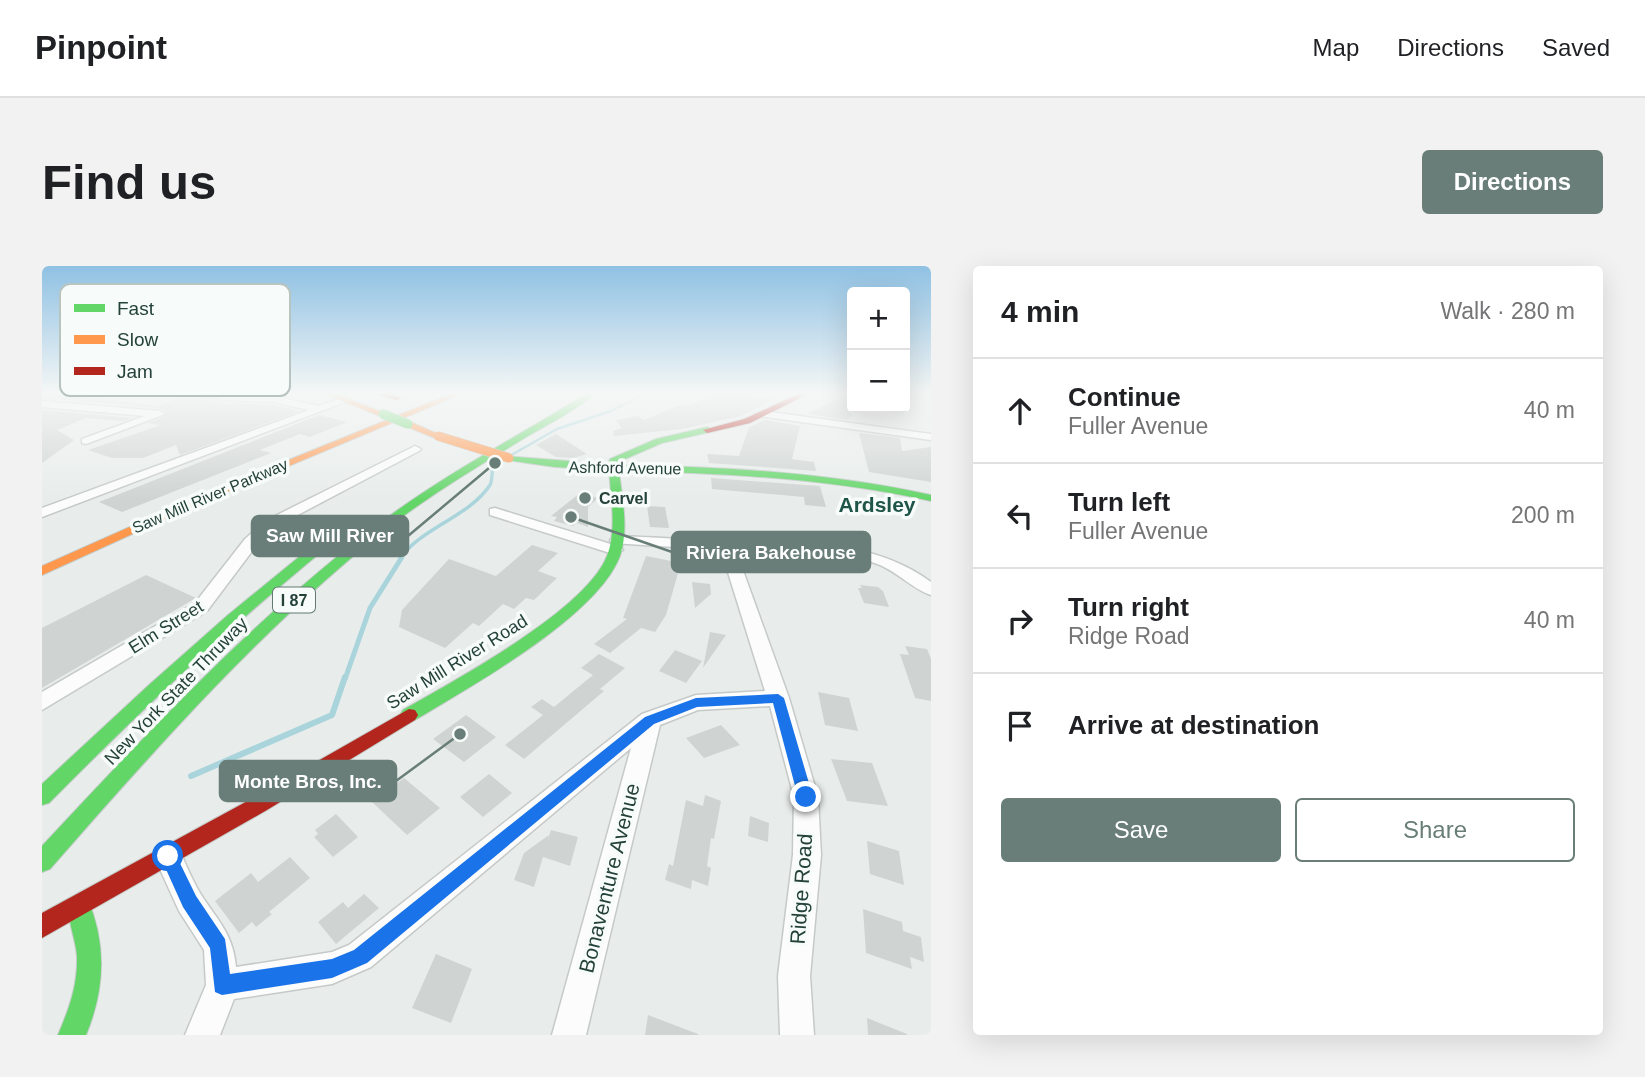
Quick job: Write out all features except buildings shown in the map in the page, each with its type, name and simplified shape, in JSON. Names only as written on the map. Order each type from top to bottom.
[{"type":"main road","name":"Saw Mill River Parkway","points":[[42,561],[201,491],[359,430]]},
{"type":"main road","name":"Saw Mill River Parkway","points":[[42,571],[270,470],[369,430]]},
{"type":"main road","points":[[42,580],[299,473],[372,430]]},
{"type":"main road","name":"Ashford Avenue","points":[[431,430],[470,447],[509,458],[569,468],[692,469],[868,484],[931,498]]},
{"type":"main road","points":[[455,456],[502,430]]},
{"type":"main road","name":"New York State Thruway","points":[[42,862],[190,701],[269,623],[327,571],[390,520],[440,485],[531,430]]},
{"type":"main road","points":[[612,469],[613,461],[630,452],[659,441],[715,430]]},
{"type":"main road","points":[[630,452],[654,463],[692,469]]},
{"type":"main road","name":"Saw Mill River Road","points":[[42,926],[168,856],[497,662],[583,598],[604,575],[616,545],[617,500],[612,469]]},
{"type":"main road","points":[[270,470],[264,477],[265,481],[276,482],[299,473]]},
{"type":"main road","name":"New York State Thruway","points":[[42,797],[149,692],[233,616],[301,560],[368,511]]},
{"type":"main road","points":[[72,1035],[90,992],[93,974],[90,945],[79,905]]},
{"type":"street","points":[[86,441],[116,430]]},
{"type":"street","points":[[42,513],[263,430]]},
{"type":"street","points":[[879,430],[931,437]]},
{"type":"street","name":"Elm Street","points":[[42,702],[201,607],[213,596],[255,537],[270,524],[415,449]]},
{"type":"street","points":[[495,512],[616,545],[802,546],[840,550],[910,573],[931,590]]},
{"type":"street","name":"Ridge Road","points":[[727,546],[778,698],[806,797],[807,855],[794,976],[797,1035]]},
{"type":"street","points":[[222,985],[332,968],[360,956],[650,720],[696,703],[778,698]]},
{"type":"street","name":"Bonaventure Avenue","points":[[569,1035],[650,720]]},
{"type":"street","points":[[168,856],[190,901],[219,946],[222,985],[213,1014],[202,1035]]},
{"type":"waterway","points":[[494,465],[555,430]]},
{"type":"waterway","points":[[400,559],[419,539],[481,496],[491,483],[494,465]]},
{"type":"waterway","points":[[345,679],[370,608],[402,557]]},
{"type":"waterway","points":[[191,776],[332,715],[345,677]]},
{"type":"traffic: fast","points":[[42,862],[166,727],[296,599],[390,521],[439,487],[532,430]]},
{"type":"traffic: fast","points":[[409,715],[490,666],[554,622],[602,577],[613,557],[618,534],[613,461],[659,441],[707,430]]},
{"type":"traffic: fast","points":[[509,458],[577,466],[782,474],[842,481],[931,498]]},
{"type":"traffic: fast","points":[[42,797],[194,652],[273,584],[356,519]]},
{"type":"traffic: fast","points":[[72,1035],[85,1001],[90,972],[87,941],[79,906]]},
{"type":"traffic: slow","points":[[42,571],[201,499],[370,430]]},
{"type":"traffic: slow","points":[[423,430],[438,436]]},
{"type":"traffic: slow","points":[[438,436],[509,458]]},
{"type":"traffic: jam","points":[[42,926],[260,804],[409,715]]},
{"type":"place","name":"Saw Mill River","points":[[495,463]]},
{"type":"place","name":"Carvel","points":[[585,498]]},
{"type":"place","name":"Riviera Bakehouse","points":[[571,517]]},
{"type":"place","name":"Monte Bros, Inc.","points":[[460,734]]},
{"type":"district","name":"Ardsley","points":[[877,504]]},
{"type":"route","points":[[168,856],[203,924],[219,946],[222,985],[332,968],[360,956],[650,720],[696,703],[778,698],[806,797]]}]
